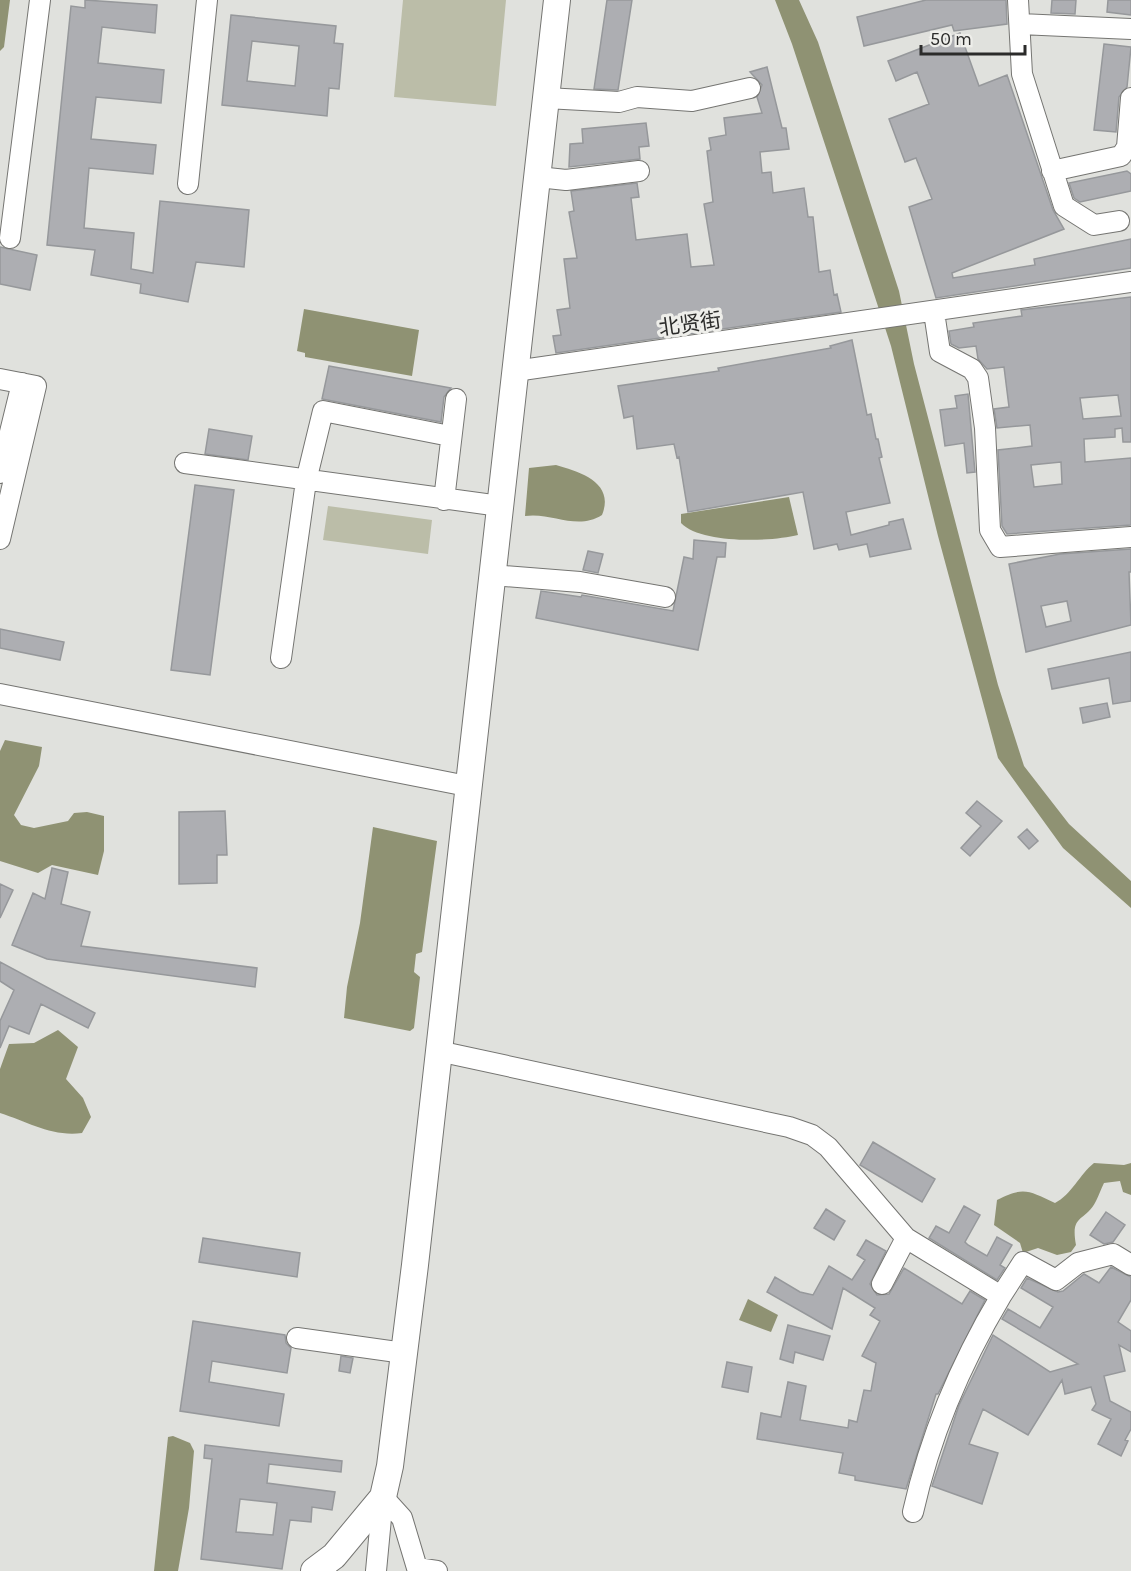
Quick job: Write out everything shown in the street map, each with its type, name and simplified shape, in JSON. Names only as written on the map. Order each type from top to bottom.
[{"type":"main road","points":[[314,1571],[334,1556],[383,1497],[390,1466],[557,0]]},
{"type":"street","points":[[10,238],[40,0]]},
{"type":"street","points":[[188,184],[207,0]]},
{"type":"street","points":[[1018,0],[1022,74],[1064,206],[1078,217],[1094,225],[1119,221]]},
{"type":"street","points":[[1020,24],[1131,29]]},
{"type":"street","points":[[546,98],[619,102],[637,97],[692,101],[750,88]]},
{"type":"street","points":[[1052,171],[1121,156],[1127,147],[1131,98]]},
{"type":"street","points":[[538,177],[566,180],[639,171]]},
{"type":"street","points":[[1131,282],[925,314],[940,352],[972,369],[978,378],[985,428],[990,530],[1000,547],[1131,537]]},
{"type":"street","name":"北贤街","points":[[515,371],[925,314]]},
{"type":"street","points":[[0,379],[29,385]]},
{"type":"street","points":[[0,473],[29,385]]},
{"type":"street","points":[[0,539],[29,385]]},
{"type":"street","points":[[444,500],[456,399]]},
{"type":"street","points":[[281,658],[306,481],[323,411],[450,436]]},
{"type":"street","points":[[185,463],[500,506]]},
{"type":"street","points":[[492,575],[580,582],[665,597]]},
{"type":"street","points":[[0,694],[467,786]]},
{"type":"street","points":[[438,1051],[789,1127],[812,1135],[828,1148],[906,1238],[1001,1296]]},
{"type":"street","points":[[882,1284],[906,1238]]},
{"type":"street","points":[[913,1512],[924,1466],[973,1342],[1023,1262],[1056,1280],[1078,1263],[1113,1254],[1131,1264]]},
{"type":"street","points":[[297,1338],[404,1353]]},
{"type":"street","points":[[376,1571],[383,1497]]},
{"type":"street","points":[[383,1497],[402,1518],[417,1568],[437,1571]]},
{"type":"shaded area","points":[[0,0],[10,0],[4,47],[0,51]]},
{"type":"shaded area","points":[[403,0],[506,0],[496,106],[394,97]]},
{"type":"shaded area","points":[[775,0],[799,0],[818,42],[899,291],[914,364],[998,685],[1024,766],[1069,824],[1131,881],[1131,908],[1063,848],[998,758],[938,536],[891,346],[792,44]]},
{"type":"shaded area","points":[[304,309],[419,330],[412,376],[305,357],[305,353],[297,351]]},
{"type":"shaded area","points":[[556,465],[585,475],[600,487],[605,504],[602,515],[583,521],[535,515],[525,516],[529,468]]},
{"type":"shaded area","points":[[789,497],[798,535],[771,539],[736,540],[704,535],[681,523],[681,514]]},
{"type":"shaded area","points":[[328,506],[432,520],[428,554],[323,540]]},
{"type":"shaded area","points":[[5,740],[42,747],[39,766],[14,815],[21,825],[34,828],[68,821],[74,813],[87,812],[104,816],[104,851],[98,875],[52,865],[38,873],[0,861],[0,751]]},
{"type":"shaded area","points":[[373,827],[437,841],[422,952],[416,954],[414,972],[420,977],[414,1028],[410,1031],[344,1018]]},
{"type":"shaded area","points":[[58,1030],[78,1047],[66,1079],[83,1098],[91,1117],[82,1133],[50,1131],[0,1113],[0,1069],[9,1044],[34,1043]]},
{"type":"shaded area","points":[[1094,1163],[1124,1165],[1131,1163],[1131,1195],[1123,1192],[1120,1181],[1104,1183],[1092,1208],[1077,1223],[1076,1245],[1071,1252],[1057,1255],[1038,1248],[1023,1253],[1020,1243],[994,1225],[997,1200],[1014,1193],[1026,1192],[1055,1203],[1066,1195]]},
{"type":"shaded area","points":[[748,1299],[778,1315],[771,1332],[739,1320]]},
{"type":"shaded area","points":[[173,1436],[190,1443],[194,1451],[189,1508],[178,1571],[154,1571],[168,1437]]},
{"type":"building","points":[[85,0],[157,5],[155,33],[102,27],[98,63],[164,70],[161,103],[96,97],[91,139],[156,145],[153,174],[89,168],[84,228],[134,233],[131,269],[153,273],[160,201],[249,210],[244,267],[196,262],[188,302],[140,293],[141,284],[91,275],[95,250],[47,245],[71,6],[85,8]]},
{"type":"building","points":[[607,0],[632,0],[618,90],[594,89]]},
{"type":"building","points":[[926,0],[1006,0],[1007,24],[954,31],[952,25],[864,46],[857,17]]},
{"type":"building","points":[[1052,0],[1076,0],[1075,14],[1051,13]]},
{"type":"building","points":[[1108,0],[1131,0],[1131,15],[1107,12]]},
{"type":"building","points":[[231,15],[336,26],[334,43],[343,44],[339,89],[329,88],[327,116],[222,105]],"holes":[[[252,41],[299,46],[295,86],[247,81]]]},
{"type":"building","points":[[960,33],[979,86],[1007,75],[1053,210],[1064,229],[952,273],[953,278],[1035,265],[1034,259],[1131,239],[1131,268],[936,298],[909,207],[932,199],[916,158],[905,162],[889,119],[929,104],[917,72],[896,81],[888,61]]},
{"type":"building","points":[[1104,44],[1131,47],[1127,87],[1119,97],[1116,132],[1094,130]]},
{"type":"building","points":[[767,67],[782,128],[786,128],[789,149],[760,152],[762,173],[771,172],[773,193],[804,188],[808,217],[813,217],[819,272],[830,270],[834,295],[837,294],[841,312],[556,353],[553,336],[561,335],[557,310],[570,308],[564,259],[577,258],[569,212],[574,211],[571,191],[637,183],[639,197],[631,198],[636,240],[687,234],[691,267],[714,265],[704,204],[713,202],[707,151],[711,150],[709,138],[726,135],[724,118],[762,113],[757,97],[762,85],[750,72]]},
{"type":"building","points":[[646,123],[649,146],[639,147],[640,159],[569,167],[570,144],[583,143],[582,129]]},
{"type":"building","points":[[1127,171],[1131,174],[1131,191],[1080,202],[1074,198],[1069,183]]},
{"type":"building","points":[[0,247],[37,255],[30,290],[0,284]]},
{"type":"building","points":[[1131,297],[1131,442],[1123,442],[1122,428],[1115,429],[1115,437],[1084,439],[1085,462],[1131,458],[1131,525],[1007,534],[1002,526],[998,450],[1032,446],[1030,425],[997,428],[994,409],[1009,407],[1004,367],[987,369],[978,359],[976,346],[959,348],[951,344],[949,331],[974,327],[973,323],[1022,316],[1021,310]],"holes":[[[1118,395],[1121,416],[1083,419],[1080,398]],[[1061,462],[1062,484],[1034,487],[1031,465]]]},
{"type":"building","points":[[852,340],[867,415],[871,414],[876,439],[878,439],[882,457],[879,458],[890,503],[846,512],[851,535],[903,519],[911,549],[870,557],[867,544],[839,550],[837,544],[814,549],[803,492],[688,512],[679,457],[677,458],[674,444],[637,449],[633,416],[624,418],[618,386],[719,371],[718,368],[831,348],[830,346]]},
{"type":"building","points":[[329,366],[451,388],[444,397],[441,422],[322,399]]},
{"type":"building","points":[[968,394],[975,472],[967,473],[964,443],[945,446],[940,410],[957,408],[955,396]]},
{"type":"building","points":[[209,429],[252,436],[248,460],[205,454]]},
{"type":"building","points":[[195,485],[234,490],[210,675],[171,670]]},
{"type":"building","points":[[694,540],[726,543],[725,557],[717,557],[698,650],[536,618],[541,591],[581,597],[582,595],[673,611],[684,557],[693,559]]},
{"type":"building","points":[[1131,549],[1131,572],[1129,572],[1131,625],[1026,652],[1009,564],[1060,554]],"holes":[[[1067,601],[1071,621],[1046,627],[1041,606]]]},
{"type":"building","points":[[588,551],[603,554],[598,573],[583,570]]},
{"type":"building","points":[[0,629],[64,642],[60,660],[0,648]]},
{"type":"building","points":[[1131,652],[1131,701],[1113,704],[1109,678],[1052,689],[1048,669]]},
{"type":"building","points":[[1107,703],[1110,717],[1083,723],[1080,708]]},
{"type":"building","points":[[977,801],[1002,821],[970,856],[961,848],[981,826],[966,813]]},
{"type":"building","points":[[225,811],[227,855],[217,855],[217,883],[179,884],[179,812]]},
{"type":"building","points":[[1027,829],[1038,841],[1029,849],[1018,837]]},
{"type":"building","points":[[52,868],[68,872],[61,904],[90,912],[81,946],[257,968],[255,987],[47,959],[12,945],[33,893],[45,899]]},
{"type":"building","points":[[0,884],[13,890],[0,918]]},
{"type":"building","points":[[0,962],[95,1013],[88,1028],[41,1004],[29,1034],[9,1026],[0,1048],[0,1021],[14,990],[0,981]]},
{"type":"building","points":[[873,1142],[935,1179],[922,1202],[860,1165]]},
{"type":"building","points":[[964,1206],[980,1215],[965,1242],[968,1245],[987,1256],[997,1237],[1012,1245],[1000,1265],[1005,1268],[997,1280],[929,1238],[936,1226],[949,1233]]},
{"type":"building","points":[[826,1209],[845,1221],[834,1240],[814,1228]]},
{"type":"building","points":[[1106,1212],[1125,1225],[1113,1242],[1104,1244],[1090,1235]]},
{"type":"building","points":[[203,1238],[300,1253],[297,1277],[199,1262]]},
{"type":"building","points":[[866,1240],[886,1251],[870,1284],[877,1295],[889,1294],[904,1268],[962,1304],[970,1291],[985,1300],[936,1394],[906,1489],[855,1480],[855,1476],[839,1473],[843,1453],[757,1439],[761,1413],[781,1417],[788,1382],[806,1386],[800,1420],[848,1428],[849,1420],[857,1422],[864,1390],[871,1391],[876,1363],[862,1356],[880,1321],[870,1315],[875,1308],[843,1288],[832,1329],[767,1292],[775,1277],[800,1292],[813,1295],[829,1266],[852,1280],[865,1260],[857,1255]]},
{"type":"building","points":[[1111,1267],[1131,1277],[1131,1300],[1118,1322],[1131,1331],[1131,1352],[1119,1345],[1125,1371],[1104,1376],[1110,1401],[1131,1412],[1131,1429],[1125,1440],[1128,1441],[1121,1456],[1098,1444],[1111,1419],[1092,1410],[1096,1404],[1091,1387],[1065,1394],[1062,1380],[1028,1435],[983,1409],[969,1444],[998,1453],[982,1504],[932,1486],[959,1405],[993,1335],[1050,1372],[1078,1364],[1002,1319],[1008,1309],[1040,1328],[1053,1307],[1021,1288],[1027,1278],[1058,1292],[1063,1291],[1084,1274],[1099,1283]]},
{"type":"building","points":[[193,1321],[285,1335],[286,1343],[291,1348],[287,1373],[212,1361],[209,1382],[284,1394],[279,1426],[180,1411]]},
{"type":"building","points":[[788,1325],[830,1336],[823,1360],[795,1352],[793,1363],[780,1359]]},
{"type":"building","points":[[341,1356],[353,1358],[350,1373],[339,1371]]},
{"type":"building","points":[[727,1362],[752,1367],[748,1392],[722,1387]]},
{"type":"building","points":[[205,1445],[342,1461],[341,1472],[269,1464],[267,1483],[335,1492],[332,1510],[312,1507],[311,1522],[290,1520],[282,1569],[201,1559],[212,1459],[204,1458]],"holes":[[[240,1499],[277,1503],[273,1535],[236,1532]]]}]
